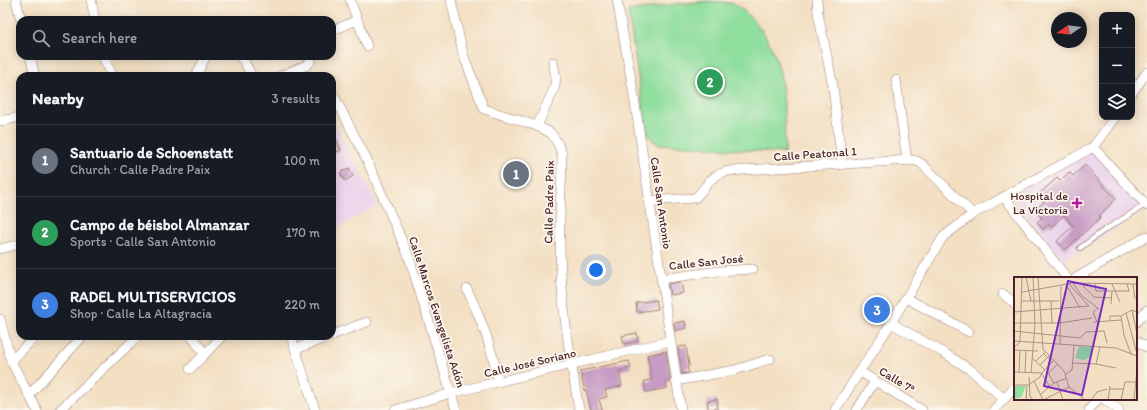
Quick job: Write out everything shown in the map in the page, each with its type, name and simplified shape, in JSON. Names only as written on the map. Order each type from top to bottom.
[{"type":"street","points":[[16,0],[20,16]]},
{"type":"street","points":[[91,0],[93,16]]},
{"type":"street","points":[[350,0],[367,46]]},
{"type":"street","name":"Calle Padre Paix","points":[[451,0],[463,54],[484,110],[537,126],[551,133],[562,154],[560,250],[562,294],[571,365],[579,410]]},
{"type":"street","name":"Calle San Antonio","points":[[617,0],[633,90],[648,201],[681,410]]},
{"type":"street","points":[[816,0],[833,86],[842,164]]},
{"type":"street","points":[[336,30],[357,20]]},
{"type":"street","points":[[31,60],[34,72]]},
{"type":"street","points":[[104,60],[111,72]]},
{"type":"street","points":[[198,72],[204,60]]},
{"type":"street","points":[[243,60],[250,72]]},
{"type":"street","points":[[290,72],[307,65],[311,60]]},
{"type":"street","points":[[537,126],[554,89],[556,78],[553,62]]},
{"type":"street","points":[[1135,89],[1147,72]]},
{"type":"street","points":[[896,80],[907,161]]},
{"type":"street","name":"Calle Marcos Evangelista Adón","points":[[336,100],[367,160],[409,257],[456,410]]},
{"type":"street","points":[[0,121],[16,118]]},
{"type":"street","points":[[835,410],[891,323],[942,237],[973,214],[1093,147],[1113,120]]},
{"type":"street","points":[[1093,147],[1145,202]]},
{"type":"street","name":"Calle Peatonal 1","points":[[648,201],[695,198],[710,179],[717,174],[728,171],[917,161],[922,164],[973,214]]},
{"type":"street","points":[[1004,197],[1066,277]]},
{"type":"street","points":[[1078,277],[1147,236]]},
{"type":"street","points":[[0,249],[16,245]]},
{"type":"street","name":"Calle San José","points":[[660,280],[719,271],[753,269]]},
{"type":"street","points":[[467,289],[481,318],[493,352],[499,382]]},
{"type":"street","points":[[1003,294],[1014,303]]},
{"type":"street","points":[[906,298],[969,332]]},
{"type":"street","points":[[1137,321],[1147,310]]},
{"type":"street","points":[[0,320],[11,361],[37,410]]},
{"type":"street","points":[[336,334],[367,322]]},
{"type":"street","points":[[891,323],[971,370],[1004,399]]},
{"type":"street","points":[[11,361],[32,340]]},
{"type":"street","points":[[29,395],[79,340]]},
{"type":"street","points":[[60,410],[134,340]]},
{"type":"street","points":[[194,340],[205,354]]},
{"type":"street","points":[[190,369],[218,340]]},
{"type":"street","points":[[293,340],[316,410]]},
{"type":"street","points":[[296,349],[320,340]]},
{"type":"street","name":"Calle José Soriano","points":[[395,410],[451,393],[670,341]]},
{"type":"street","points":[[1137,342],[1147,347]]},
{"type":"street","points":[[676,381],[735,370],[770,359]]},
{"type":"street","name":"Calle 7ª","points":[[859,371],[922,410]]},
{"type":"street","points":[[857,410],[875,381]]},
{"type":"street","points":[[994,410],[1014,388]]},
{"type":"street","points":[[1089,410],[1097,400]]},
{"type":"street","points":[[1105,400],[1119,410]]},
{"type":"lane","points":[[1080,248],[1145,202]]},
{"type":"shaded area","points":[[336,126],[378,205],[336,229]]},
{"type":"shaded area","name":"Hospital de La Victoria","points":[[1092,151],[1145,210],[1064,261],[1009,195]]},
{"type":"green space","points":[[709,1],[737,5],[761,30],[771,45],[781,80],[785,153],[659,144],[652,140],[649,136],[646,128],[628,11]]},
{"type":"building","points":[[336,139],[341,150],[336,152]]},
{"type":"building","points":[[1085,165],[1116,199],[1099,216],[1100,218],[1065,250],[1057,241],[1073,226],[1064,215],[1051,227],[1049,224],[1043,229],[1037,222],[1042,218],[1035,209],[1044,202],[1038,195],[1057,178],[1060,181],[1069,172],[1073,176]]},
{"type":"building","points":[[349,168],[353,176],[345,181],[340,173]]},
{"type":"building","points":[[681,282],[683,293],[670,295],[668,284]]},
{"type":"building","points":[[656,300],[658,309],[637,312],[636,303]]},
{"type":"building","points":[[685,321],[686,328],[675,331],[674,323]]},
{"type":"building","points":[[637,333],[638,341],[624,344],[622,336]]},
{"type":"building","points":[[686,346],[689,366],[687,367],[689,373],[682,374],[678,347]]},
{"type":"building","points":[[666,351],[670,379],[670,381],[666,382],[667,388],[646,392],[644,381],[652,380],[647,355]]},
{"type":"building","points":[[629,361],[631,368],[619,371],[622,386],[605,390],[607,397],[599,399],[602,410],[591,410],[580,371]]},
{"type":"building","points":[[717,399],[718,408],[708,409],[707,401]]},
{"type":"place","name":"Campo de béisbol Almanzar","points":[[710,82]]},
{"type":"place","name":"Santuario de Schoenstatt","points":[[516,174]]},
{"type":"place","name":"Hospital de La Victoria","points":[[1077,203]]},
{"type":"place","name":"RADEL MULTISERVICIOS","points":[[877,310]]}]
